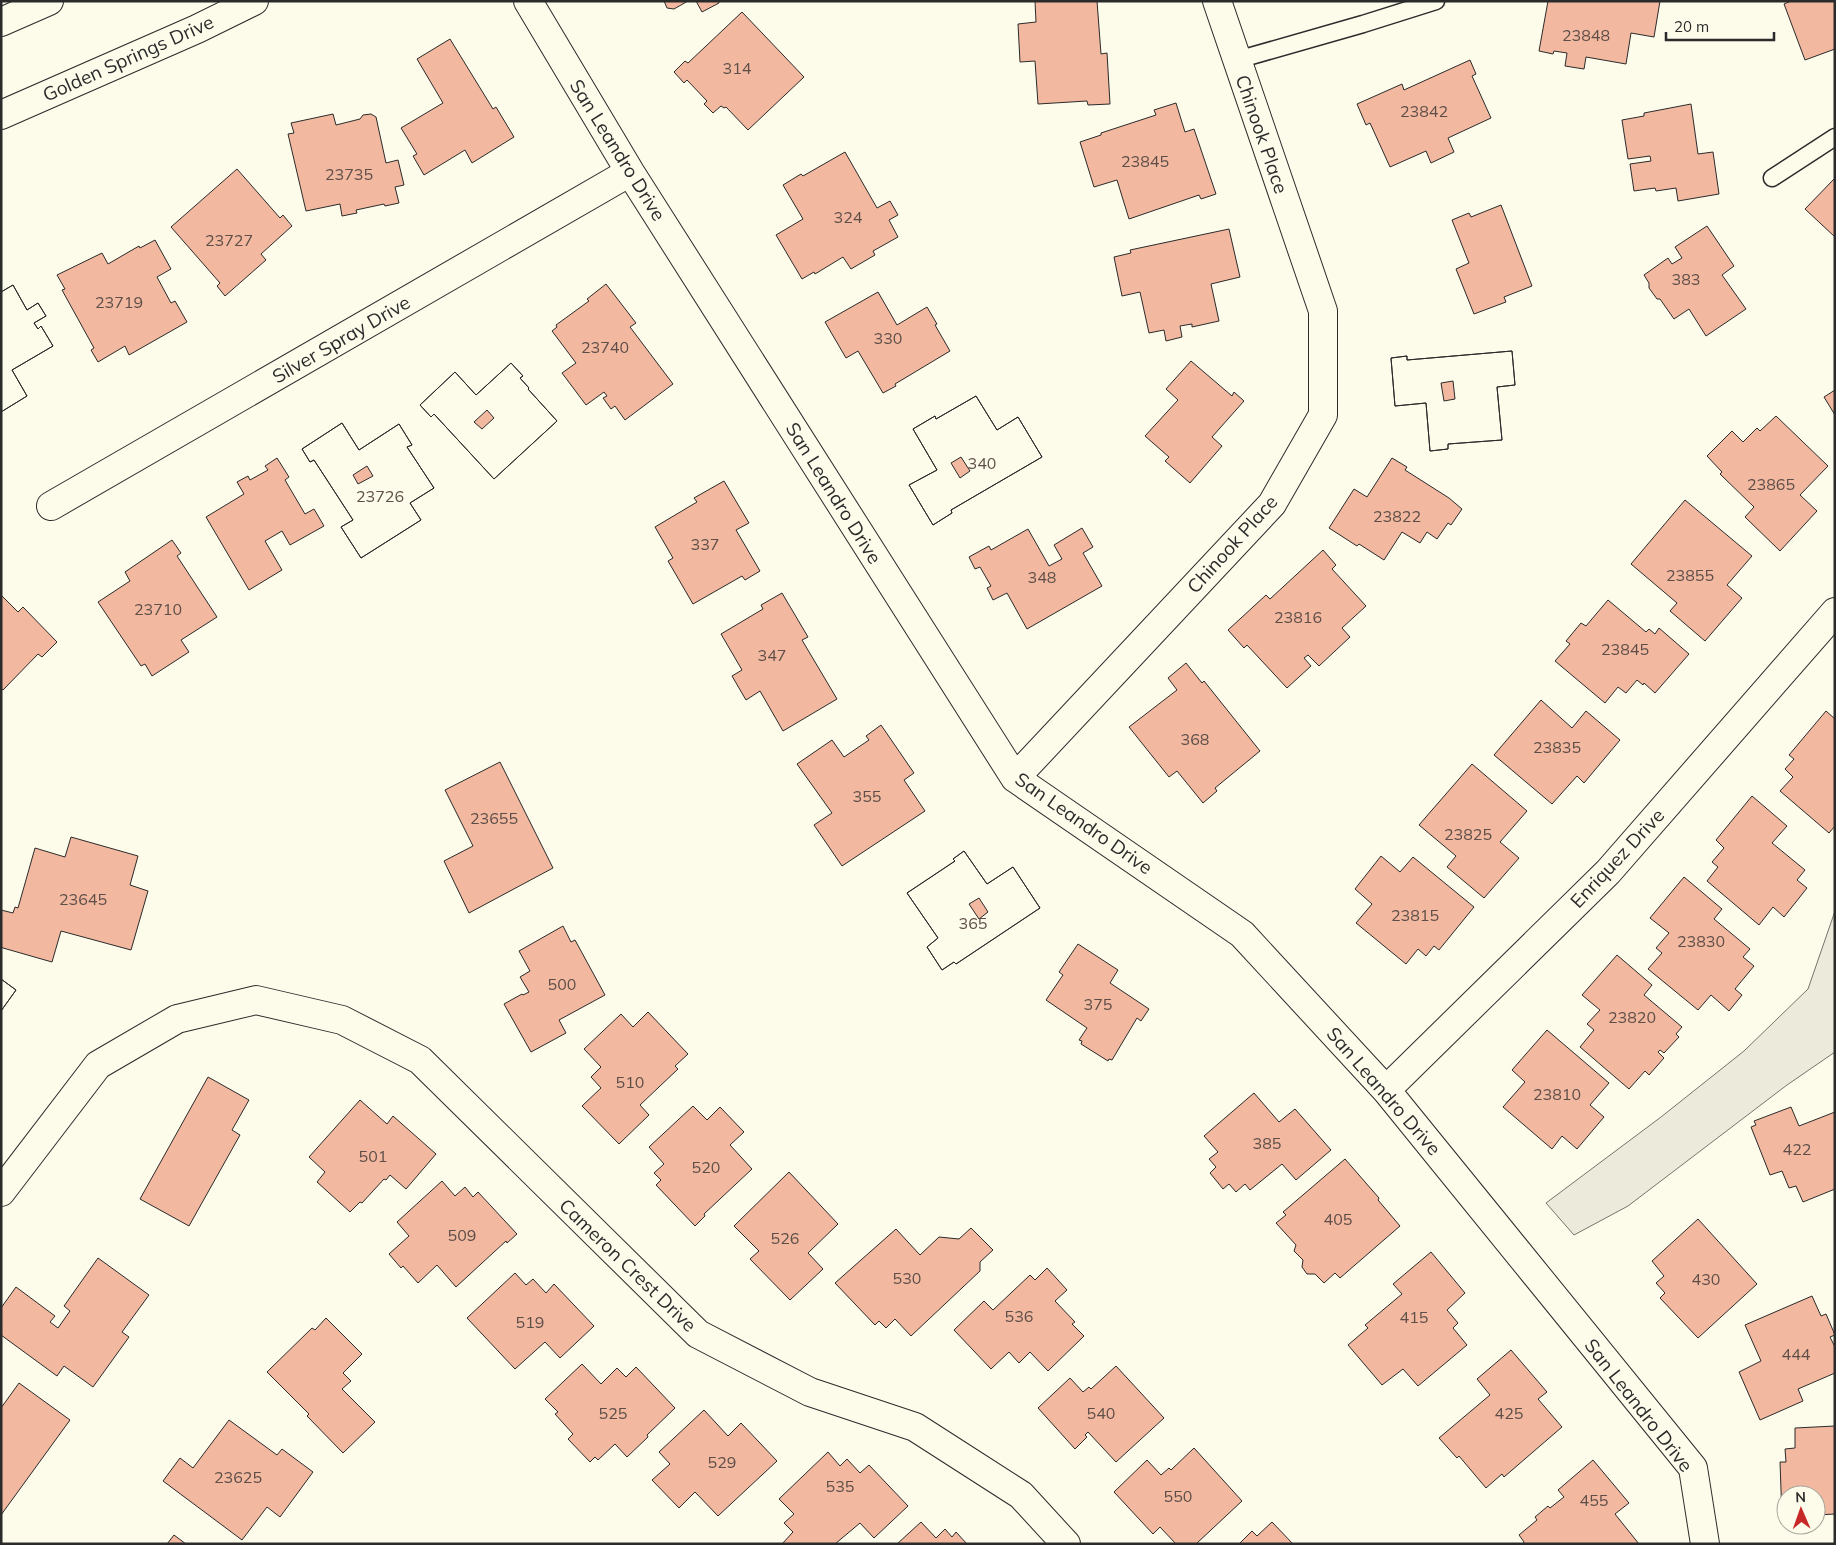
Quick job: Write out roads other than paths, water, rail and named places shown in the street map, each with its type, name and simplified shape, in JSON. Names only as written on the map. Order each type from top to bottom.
[{"type":"street","points":[[1,22],[48,1]]},
{"type":"street","name":"Golden Springs Drive","points":[[1,114],[197,29],[254,1]]},
{"type":"street","name":"San Leandro Drive","points":[[528,1],[630,172],[1015,778],[1242,934],[1386,1090],[1693,1468],[1705,1544]]},
{"type":"street","name":"Chinook Place","points":[[1015,778],[1272,504],[1323,416],[1323,311],[1217,1]]},
{"type":"street","name":"Silver Spray Drive","points":[[51,506],[630,172]]},
{"type":"street","name":"Enriquez Drive","points":[[1386,1090],[1608,872],[1835,612]]},
{"type":"street","name":"Cameron Crest Drive","points":[[1,1192],[98,1065],[176,1019],[256,1000],[342,1020],[420,1060],[698,1334],[810,1392],[915,1427],[1021,1495],[1066,1544]]},
{"type":"lane","points":[[1237,60],[1436,1]]},
{"type":"lane","points":[[1772,178],[1835,137]]}]
